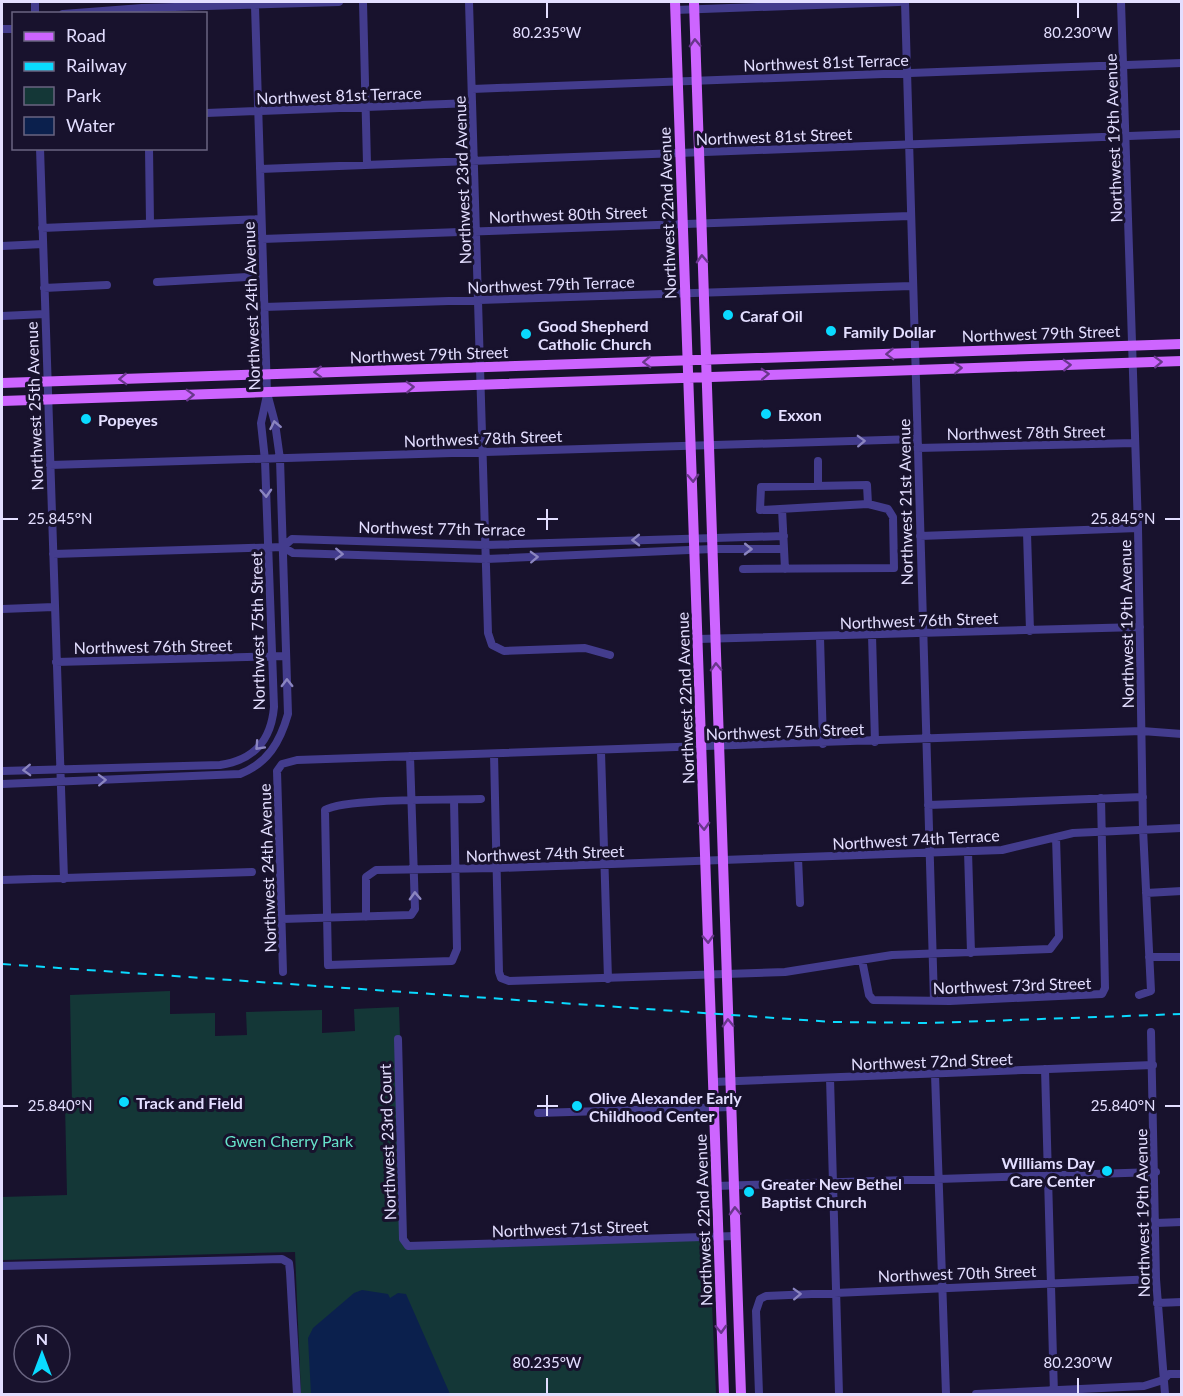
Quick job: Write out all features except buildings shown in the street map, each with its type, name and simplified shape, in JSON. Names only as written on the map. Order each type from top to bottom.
[{"type":"main road","name":"Northwest 22nd Avenue","points":[[694,5],[741,1395]]},
{"type":"main road","name":"Northwest 22nd Avenue","points":[[675,6],[690,377],[724,1395]]},
{"type":"main road","name":"Northwest 79th Street","points":[[2,383],[1182,344]]},
{"type":"main road","points":[[1035,348],[1036,366]]},
{"type":"main road","points":[[799,357],[800,373]]},
{"type":"main road","name":"Northwest 79th Street","points":[[2,400],[1182,361]]},
{"type":"main road","points":[[547,382],[580,375],[594,363]]},
{"type":"main road","points":[[375,370],[376,389]]},
{"type":"main road","points":[[157,378],[158,396]]},
{"type":"main road","points":[[723,1370],[740,1368]]},
{"type":"street","points":[[116,12],[339,2]]},
{"type":"street","points":[[363,2],[367,164]]},
{"type":"street","name":"Northwest 23rd Avenue","points":[[469,2],[480,299],[488,633],[492,645],[504,651],[595,649],[610,655]]},
{"type":"street","points":[[675,6],[900,2]]},
{"type":"street","name":"Northwest 21st Avenue","points":[[905,2],[907,144],[916,370],[934,1001]]},
{"type":"street","name":"Northwest 19th Avenue","points":[[1121,2],[1134,363],[1143,829],[1149,957]]},
{"type":"street","name":"Northwest 24th Avenue","points":[[178,778],[227,776],[251,770],[269,756],[282,735],[288,714],[280,459],[275,423],[267,393],[266,374],[255,6]]},
{"type":"street","name":"Northwest 81st Terrace","points":[[472,88],[1182,63]]},
{"type":"street","name":"Northwest 81st Terrace","points":[[207,113],[472,103]]},
{"type":"street","name":"Northwest 81st Street","points":[[260,169],[1182,134]]},
{"type":"street","name":"Northwest 25th Avenue","points":[[40,150],[64,879]]},
{"type":"street","points":[[149,150],[150,223]]},
{"type":"street","name":"Northwest 80th Street","points":[[262,239],[910,216]]},
{"type":"street","points":[[42,228],[261,219]]},
{"type":"street","points":[[2,246],[43,244]]},
{"type":"street","points":[[157,282],[263,276]]},
{"type":"street","points":[[44,288],[107,285]]},
{"type":"street","name":"Northwest 79th Terrace","points":[[264,307],[912,286]]},
{"type":"street","points":[[2,315],[45,314]]},
{"type":"street","name":"Northwest 75th Street","points":[[2,771],[231,763],[253,753],[262,745],[272,723],[269,547],[261,423],[267,393]]},
{"type":"street","name":"Northwest 78th Street","points":[[50,465],[265,460],[805,441],[917,444],[1136,443]]},
{"type":"street","points":[[818,461],[818,486]]},
{"type":"street","points":[[743,569],[894,568],[893,517],[888,509],[868,504],[760,510],[761,487],[867,485],[868,504]]},
{"type":"street","points":[[783,509],[785,569]]},
{"type":"street","points":[[920,536],[1138,528]]},
{"type":"street","points":[[1027,533],[1030,631]]},
{"type":"street","name":"Northwest 77th Terrace","points":[[53,554],[283,547],[293,553],[486,559],[695,545],[784,536]]},
{"type":"street","name":"Northwest 77th Terrace","points":[[283,547],[292,539],[485,545],[695,545]]},
{"type":"street","points":[[381,542],[381,556]]},
{"type":"street","name":"Northwest 77th Terrace","points":[[712,543],[784,549]]},
{"type":"street","points":[[447,558],[448,544]]},
{"type":"street","points":[[2,609],[54,607]]},
{"type":"street","name":"Northwest 76th Street","points":[[698,639],[1140,627]]},
{"type":"street","points":[[872,635],[875,742]]},
{"type":"street","points":[[819,637],[823,744]]},
{"type":"street","name":"Northwest 76th Street","points":[[56,662],[286,656]]},
{"type":"street","name":"Northwest 75th Street","points":[[282,764],[297,760],[601,752],[1142,731],[1182,734]]},
{"type":"street","points":[[601,752],[608,979]]},
{"type":"street","points":[[494,754],[498,868]]},
{"type":"street","points":[[282,919],[405,917],[415,909],[410,756]]},
{"type":"street","name":"Northwest 24th Avenue","points":[[282,764],[277,771],[284,972]]},
{"type":"street","points":[[2,771],[3,784],[178,778],[178,766]]},
{"type":"street","points":[[122,768],[122,780]]},
{"type":"street","name":"Northwest 74th Terrace","points":[[928,805],[1143,796]]},
{"type":"street","points":[[1101,798],[1102,831]]},
{"type":"street","points":[[454,800],[457,949],[452,960],[328,965],[325,810],[334,804],[481,799]]},
{"type":"street","name":"Northwest 74th Terrace","points":[[723,860],[1002,850],[1056,837],[1102,831],[1182,828]]},
{"type":"street","name":"Northwest 73rd Street","points":[[862,960],[869,995],[873,1000],[950,1001],[1097,996],[1104,992],[1102,831]]},
{"type":"street","name":"Northwest 73rd Street","points":[[498,868],[499,972],[501,978],[509,981],[785,972],[892,955],[1050,950],[1059,937],[1056,837]]},
{"type":"street","points":[[968,851],[971,953]]},
{"type":"street","points":[[798,858],[800,903]]},
{"type":"street","name":"Northwest 74th Street","points":[[366,917],[366,881],[369,873],[376,870],[723,860]]},
{"type":"street","points":[[2,880],[252,872]]},
{"type":"street","points":[[1146,893],[1182,891]]},
{"type":"street","points":[[1139,995],[1151,991],[1149,957],[1182,957]]},
{"type":"street","name":"Northwest 19th Avenue","points":[[1150,1032],[1153,1065],[1156,1279],[1165,1395]]},
{"type":"street","name":"Northwest 23rd Court","points":[[398,1039],[403,1239],[406,1244]]},
{"type":"street","name":"Northwest 72nd Street","points":[[713,1082],[1153,1065]]},
{"type":"street","points":[[1045,1069],[1054,1393]]},
{"type":"street","points":[[935,1074],[946,1395]]},
{"type":"street","points":[[830,1078],[831,1182],[840,1395]]},
{"type":"street","points":[[538,1113],[731,1107]]},
{"type":"street","points":[[716,1186],[1155,1172]]},
{"type":"street","points":[[1156,1223],[1182,1222]]},
{"type":"street","name":"Northwest 71st Street","points":[[406,1244],[454,1245],[735,1236]]},
{"type":"street","points":[[2,1266],[282,1259],[289,1263],[290,1272],[297,1395]]},
{"type":"street","name":"Northwest 70th Street","points":[[759,1395],[756,1311],[760,1299],[771,1295],[1156,1279]]},
{"type":"street","points":[[1157,1303],[1182,1302]]},
{"type":"street","points":[[976,1395],[1054,1393],[1144,1386],[1163,1380],[1169,1374],[1182,1374]]},
{"type":"green space","name":"Gwen Cherry Park","points":[[170,991],[170,1014],[215,1013],[215,1036],[247,1035],[246,1012],[322,1010],[322,1033],[355,1031],[354,1009],[399,1007],[407,1248],[709,1237],[716,1394],[301,1394],[295,1252],[2,1260],[2,1197],[67,1195],[65,1104],[72,1104],[70,995]]},
{"type":"water","points":[[362,1290],[388,1294],[390,1298],[398,1293],[406,1294],[450,1394],[311,1394],[308,1338],[313,1328],[354,1293]]},
{"type":"railway","points":[[2,964],[833,1022],[930,1023],[1182,1014]]},
{"type":"place","name":"Caraf Oil","points":[[728,315]]},
{"type":"place","name":"Family Dollar","points":[[831,331]]},
{"type":"place","name":"Good Shepherd Catholic Church","points":[[526,334]]},
{"type":"place","name":"Exxon","points":[[766,414]]},
{"type":"place","name":"Popeyes","points":[[86,419]]},
{"type":"place","name":"Track and Field","points":[[124,1102]]},
{"type":"place","name":"Olive Alexander Early Childhood Center","points":[[577,1106]]},
{"type":"place","name":"Williams Day Care Center","points":[[1107,1171]]},
{"type":"place","name":"Greater New Bethel Baptist Church","points":[[749,1192]]}]
